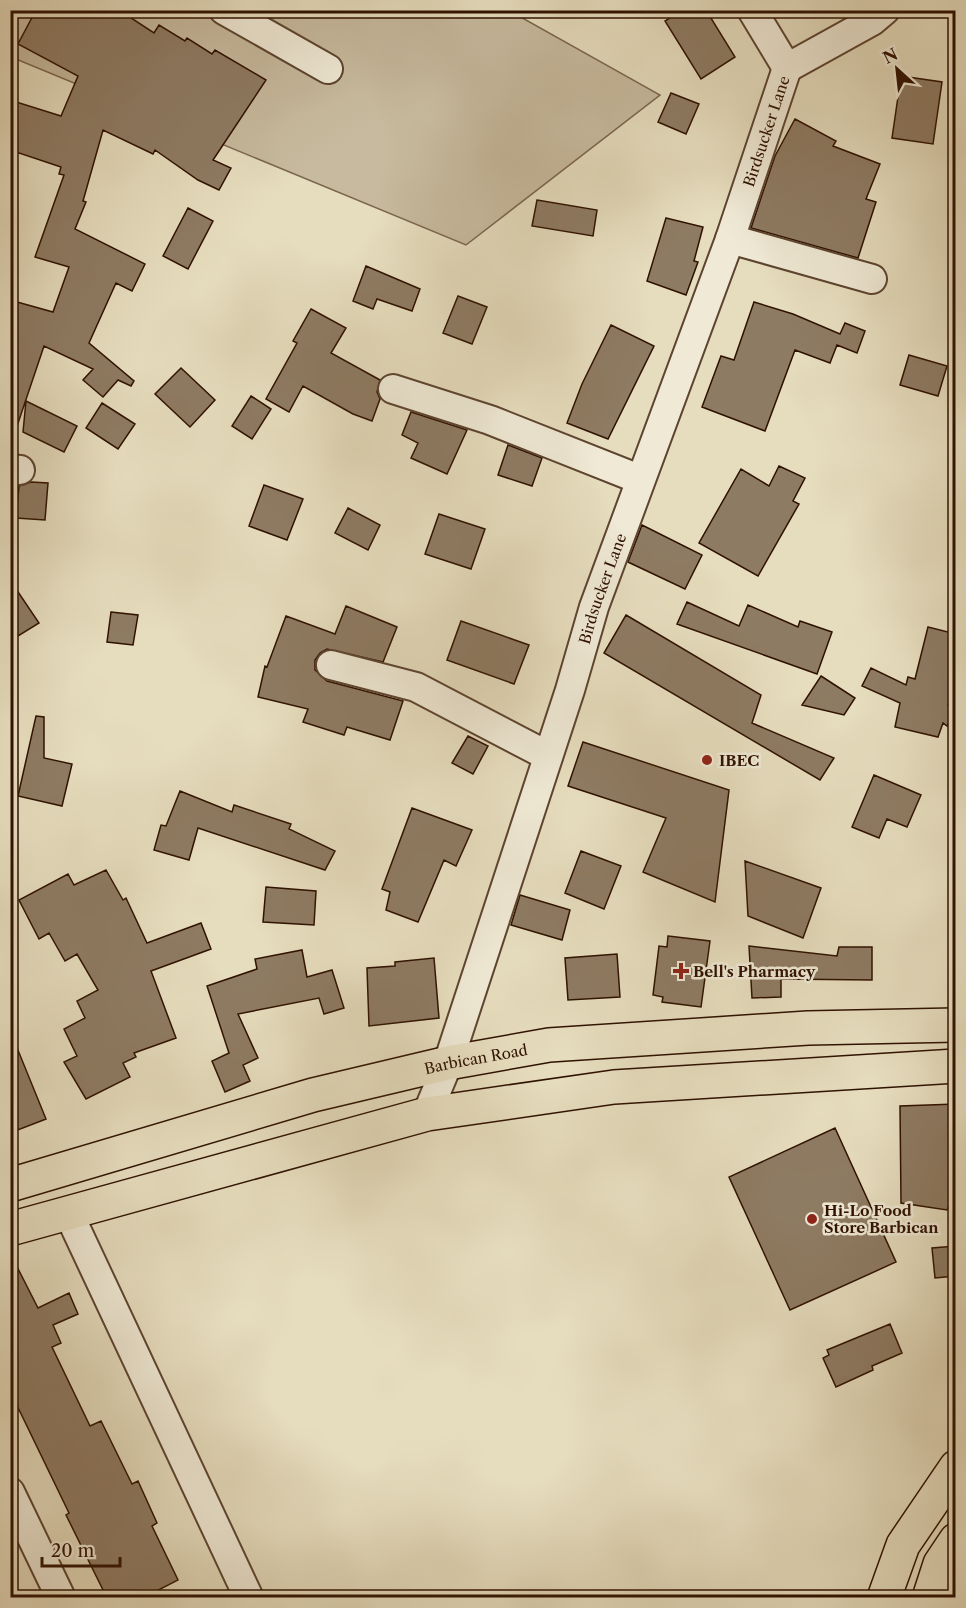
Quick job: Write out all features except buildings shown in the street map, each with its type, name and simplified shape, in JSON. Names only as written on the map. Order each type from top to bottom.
[{"type":"main road","name":"Barbican Road","points":[[10,1185],[313,1095],[448,1063],[549,1045],[808,1028],[956,1025]]},
{"type":"main road","points":[[10,1229],[426,1114],[614,1087],[956,1066]]},
{"type":"main road","points":[[884,1598],[903,1545],[956,1467]]},
{"type":"main road","points":[[929,1598],[940,1564],[956,1540]]},
{"type":"street","points":[[224,10],[328,69]]},
{"type":"street","points":[[752,10],[787,68],[872,21],[885,10]]},
{"type":"street","name":"Birdsucker Lane","points":[[426,1114],[448,1063],[594,607],[639,479],[730,239],[787,68]]},
{"type":"street","points":[[730,239],[872,279]]},
{"type":"street","points":[[393,389],[490,420],[639,479]]},
{"type":"street","points":[[331,664],[416,687],[548,756]]},
{"type":"street","points":[[68,1212],[249,1598]]},
{"type":"street","points":[[10,1492],[61,1598]]},
{"type":"shaded area","points":[[10,11],[510,11],[660,95],[466,245],[11,57]]},
{"type":"place","name":"IBEC","points":[[707,760]]},
{"type":"place","name":"Bell's Pharmacy","points":[[681,971]]},
{"type":"place","name":"Hi-Lo Food Store Barbican","points":[[812,1219]]}]
